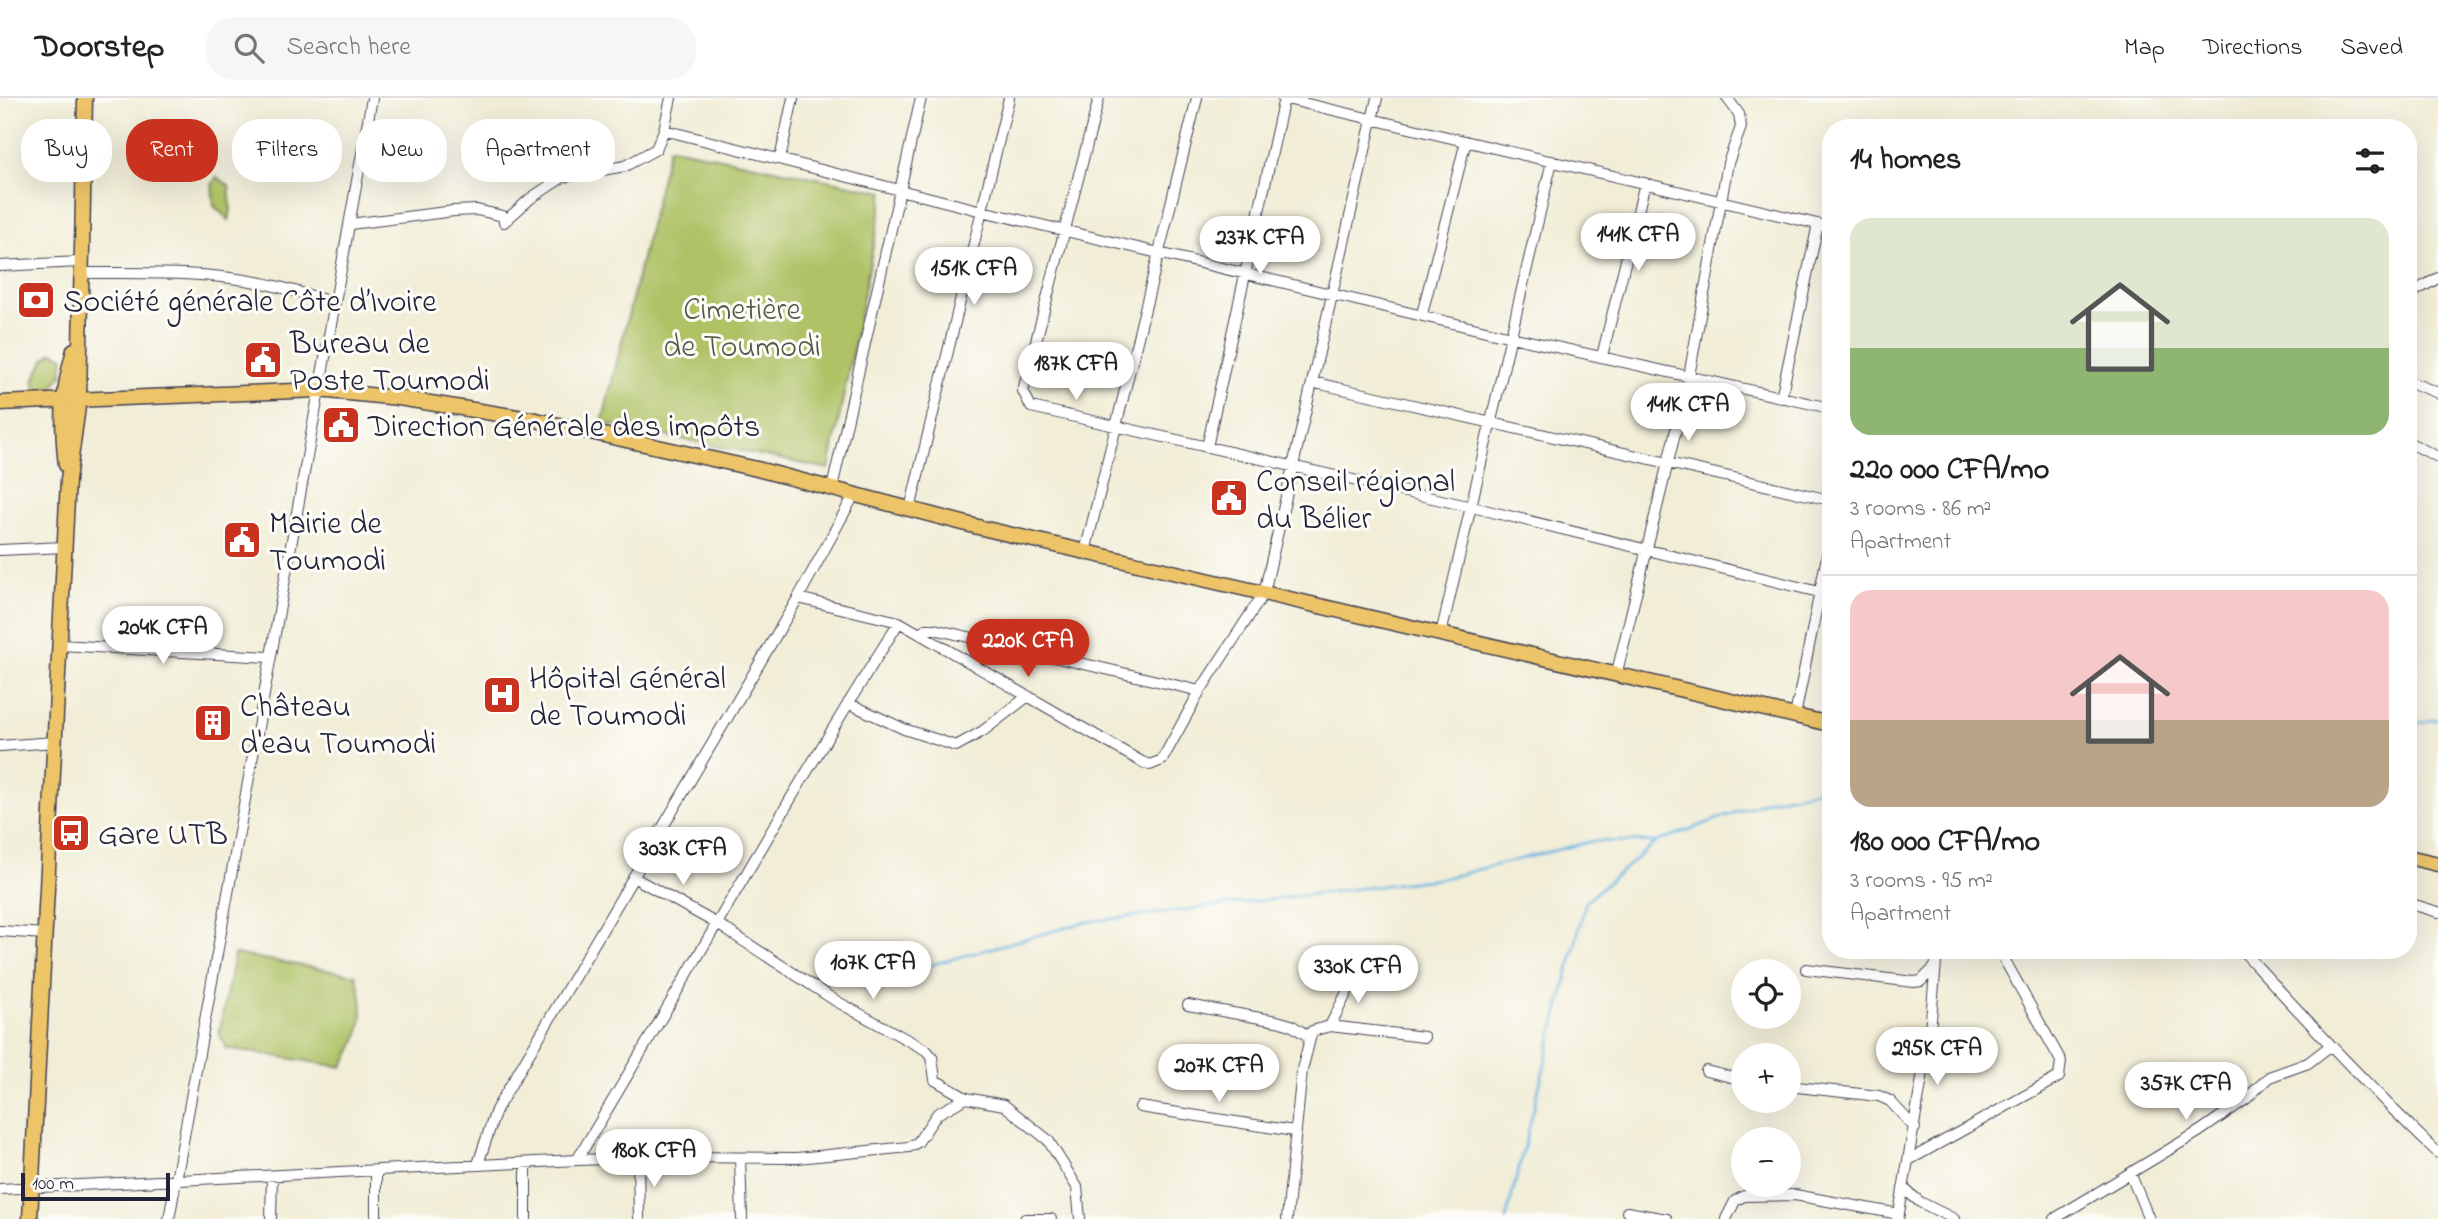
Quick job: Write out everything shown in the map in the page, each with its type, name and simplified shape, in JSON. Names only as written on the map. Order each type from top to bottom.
[{"type":"main road","points":[[30,1219],[68,480],[79,399],[78,335],[85,98]]},
{"type":"main road","points":[[68,480],[61,428],[62,399],[78,335]]},
{"type":"main road","points":[[0,403],[318,390],[399,398],[536,420],[832,488],[1085,552],[1822,722]]},
{"type":"main road","points":[[2417,859],[2438,864]]},
{"type":"street","points":[[169,1219],[268,657],[372,98]]},
{"type":"street","points":[[350,224],[477,210],[503,216],[504,222],[531,198],[563,177],[625,166],[656,149],[664,130],[671,98]]},
{"type":"street","points":[[780,159],[793,98]]},
{"type":"street","points":[[832,488],[902,192],[921,98]]},
{"type":"street","points":[[910,509],[1009,98]]},
{"type":"street","points":[[1099,98],[1067,230],[1023,391],[1031,407],[1472,507],[1822,594]]},
{"type":"street","points":[[1085,552],[1157,251],[1197,98]]},
{"type":"street","points":[[1207,447],[1283,98],[1822,224]]},
{"type":"street","points":[[797,598],[899,622],[1150,765],[1162,760],[1200,691],[1264,593],[1377,98]]},
{"type":"street","points":[[1616,676],[1689,376],[1728,163],[1741,122],[1739,114],[1727,98]]},
{"type":"street","points":[[664,130],[902,192],[1246,271],[1511,337],[1822,406]]},
{"type":"street","points":[[1422,314],[1466,141]]},
{"type":"street","points":[[1441,634],[1552,161]]},
{"type":"street","points":[[1602,356],[1645,183]]},
{"type":"street","points":[[1782,398],[1818,223]]},
{"type":"street","points":[[0,266],[216,276],[263,283],[334,303]]},
{"type":"street","points":[[2417,290],[2438,278]]},
{"type":"street","points":[[1312,383],[1822,497]]},
{"type":"street","points":[[2417,385],[2438,393]]},
{"type":"street","points":[[2417,446],[2438,457]]},
{"type":"street","points":[[478,1164],[496,1110],[797,598],[854,495]]},
{"type":"street","points":[[0,550],[64,547]]},
{"type":"street","points":[[1796,716],[1822,578]]},
{"type":"street","points":[[577,1160],[719,925],[848,703],[899,622]]},
{"type":"street","points":[[921,635],[925,629],[934,629],[1200,691]]},
{"type":"street","points":[[60,645],[268,657]]},
{"type":"street","points":[[848,703],[904,729],[956,747],[983,731],[1028,696]]},
{"type":"street","points":[[0,746],[55,742]]},
{"type":"street","points":[[633,877],[719,925],[836,1001],[926,1050],[932,1057],[935,1080],[966,1098],[1004,1105],[1048,1140],[1077,1187],[1080,1219]]},
{"type":"street","points":[[2433,912],[2438,918]]},
{"type":"street","points":[[0,931],[45,934]]},
{"type":"street","points":[[1726,1219],[1735,1201],[1744,1196],[1795,1195],[1898,1216],[1915,1128],[1936,959]]},
{"type":"street","points":[[1909,1160],[2059,1077],[2061,1061],[2004,959]]},
{"type":"street","points":[[2251,959],[2314,1025],[2330,1046],[2438,1153]]},
{"type":"street","points":[[1806,969],[1914,982],[1921,981],[1936,967]]},
{"type":"street","points":[[1330,1026],[1357,972]]},
{"type":"street","points":[[1188,1005],[1291,1024],[1308,1036]]},
{"type":"street","points":[[1287,1219],[1294,1131],[1308,1036],[1323,1026],[1330,1026],[1424,1037]]},
{"type":"street","points":[[2054,1219],[2246,1100],[2269,1077],[2308,1063],[2330,1046]]},
{"type":"street","points":[[1706,1071],[1731,1077]]},
{"type":"street","points":[[1801,1087],[1880,1096],[1890,1101],[1915,1128]]},
{"type":"street","points":[[0,1189],[577,1160],[797,1158],[909,1147],[918,1142],[937,1114],[966,1098]]},
{"type":"street","points":[[1140,1107],[1294,1131]]},
{"type":"street","points":[[638,1158],[639,1219]]},
{"type":"street","points":[[740,1158],[742,1219]]},
{"type":"street","points":[[526,1164],[526,1219]]},
{"type":"street","points":[[376,1171],[376,1219]]},
{"type":"street","points":[[2130,1173],[2137,1196],[2149,1219]]},
{"type":"street","points":[[271,1219],[272,1177]]},
{"type":"street","points":[[1903,1188],[1920,1202],[1954,1219]]},
{"type":"street","points":[[1626,1212],[1667,1219]]},
{"type":"street","points":[[1025,1219],[1051,1219]]},
{"type":"green space","name":"Cimetière de Toumodi","points":[[669,147],[884,192],[829,469],[602,423]]},
{"type":"green space","points":[[218,178],[229,186],[229,220],[214,206],[212,185],[218,182]]},
{"type":"green space","points":[[53,352],[64,357],[62,375],[48,393],[37,393],[34,380],[45,358]]},
{"type":"green space","points":[[234,954],[356,975],[361,1000],[361,1023],[355,1045],[342,1067],[226,1048],[219,1033]]},
{"type":"waterway","points":[[2417,723],[2438,719]]},
{"type":"waterway","points":[[1506,1219],[1586,901],[1656,842],[1769,800],[1822,790]]},
{"type":"waterway","points":[[909,971],[1086,922],[1444,878],[1593,841],[1656,842]]},
{"type":"place","name":"Société générale Côte d’Ivoire","points":[[36,300]]},
{"type":"place","name":"Bureau de Poste Toumodi","points":[[263,360]]},
{"type":"place","name":"Direction Générale des impôts","points":[[341,425]]},
{"type":"place","name":"Conseil régional du Bélier","points":[[1229,498]]},
{"type":"place","name":"Mairie de Toumodi","points":[[242,540]]},
{"type":"place","name":"Hôpital Général de Toumodi","points":[[502,695]]},
{"type":"place","name":"Château d'eau Toumodi","points":[[213,723]]},
{"type":"place","name":"Gare UTB","points":[[71,833]]}]
